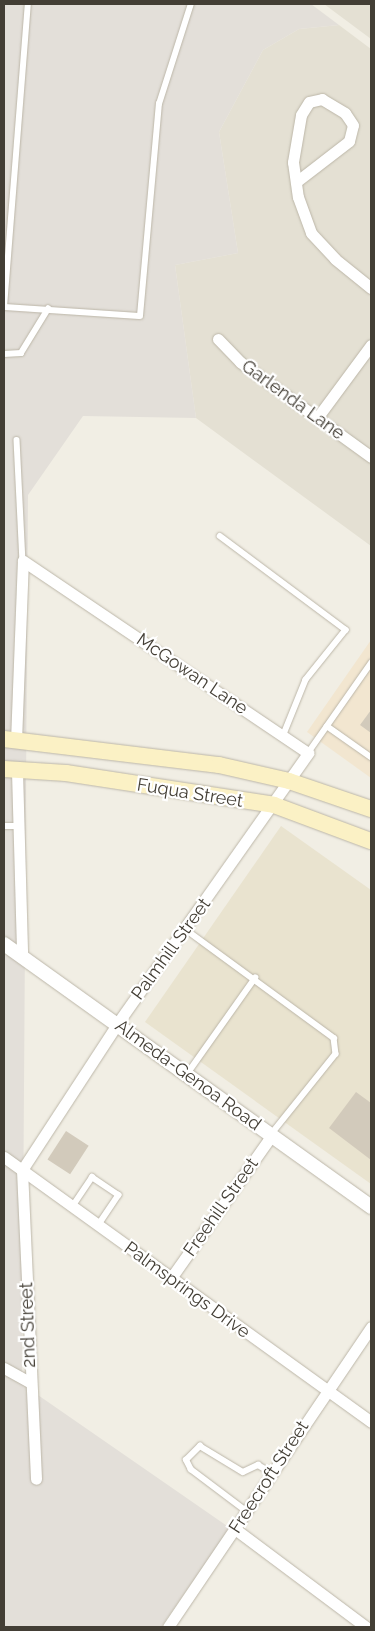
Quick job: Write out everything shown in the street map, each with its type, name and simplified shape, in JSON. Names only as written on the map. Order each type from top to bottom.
[{"type":"main road","name":"Fuqua Street","points":[[7,739],[219,765],[289,780],[371,809]]},
{"type":"main road","name":"Fuqua Street","points":[[10,770],[66,773],[274,805],[371,841]]},
{"type":"street","points":[[296,182],[349,141],[353,125],[345,113],[322,99],[309,102],[301,116],[294,162],[296,182],[312,233],[335,259],[371,288]]},
{"type":"street","name":"Garlenda Lane","points":[[218,339],[240,362],[371,457]]},
{"type":"street","points":[[316,418],[371,345]]},
{"type":"street","points":[[7,739],[23,561]]},
{"type":"street","name":"McGowan Lane","points":[[23,561],[308,753]]},
{"type":"street","points":[[274,805],[308,753]]},
{"type":"street","points":[[10,770],[17,826],[22,955]]},
{"type":"street","name":"Palmhill Street","points":[[22,1170],[117,1024],[274,805]]},
{"type":"street","name":"Almeda-Genoa Road","points":[[4,944],[22,955],[371,1207]]},
{"type":"street","name":"Freehill Street","points":[[171,1278],[271,1136]]},
{"type":"street","name":"Palmsprings Drive","points":[[4,1158],[371,1422]]},
{"type":"street","name":"2nd Street","points":[[22,1170],[36,1479]]},
{"type":"street","name":"Freecroft Street","points":[[168,1627],[247,1512],[326,1390],[371,1327]]},
{"type":"street","points":[[4,1368],[31,1384]]},
{"type":"street","points":[[235,1529],[366,1627]]},
{"type":"lane","points":[[28,4],[4,306],[140,316],[159,104],[191,4]]},
{"type":"lane","points":[[4,354],[21,353],[48,310]]},
{"type":"lane","points":[[17,440],[23,561]]},
{"type":"lane","points":[[220,536],[346,630],[306,680],[284,737]]},
{"type":"lane","points":[[308,753],[371,664]]},
{"type":"lane","points":[[327,726],[371,758]]},
{"type":"lane","points":[[4,826],[17,826]]},
{"type":"lane","points":[[185,929],[317,1022],[334,1038],[336,1054],[271,1136]]},
{"type":"lane","points":[[186,1074],[255,978]]},
{"type":"lane","points":[[72,1206],[92,1177],[119,1195],[98,1226]]},
{"type":"lane","points":[[247,1512],[188,1468],[186,1460],[200,1446],[243,1472],[258,1465],[272,1473]]},
{"type":"shaded area","points":[[4,4],[311,4],[339,25],[299,29],[263,50],[219,132],[238,253],[175,265],[196,418],[83,416],[28,495],[22,1384],[230,1528],[161,1627],[4,1627]]},
{"type":"shaded area","points":[[324,4],[371,4],[371,39]]},
{"type":"shaded area","points":[[339,25],[371,49],[371,546],[196,418],[175,265],[238,253],[219,132],[263,50],[299,29]]},
{"type":"shaded area","points":[[371,640],[371,778],[307,732]]},
{"type":"shaded area","points":[[281,826],[371,890],[371,1184],[145,1022]]},
{"type":"building","points":[[371,710],[371,733],[360,725]]},
{"type":"building","points":[[356,1092],[371,1103],[371,1160],[329,1128]]},
{"type":"building","points":[[66,1131],[89,1146],[70,1174],[47,1160]]}]
